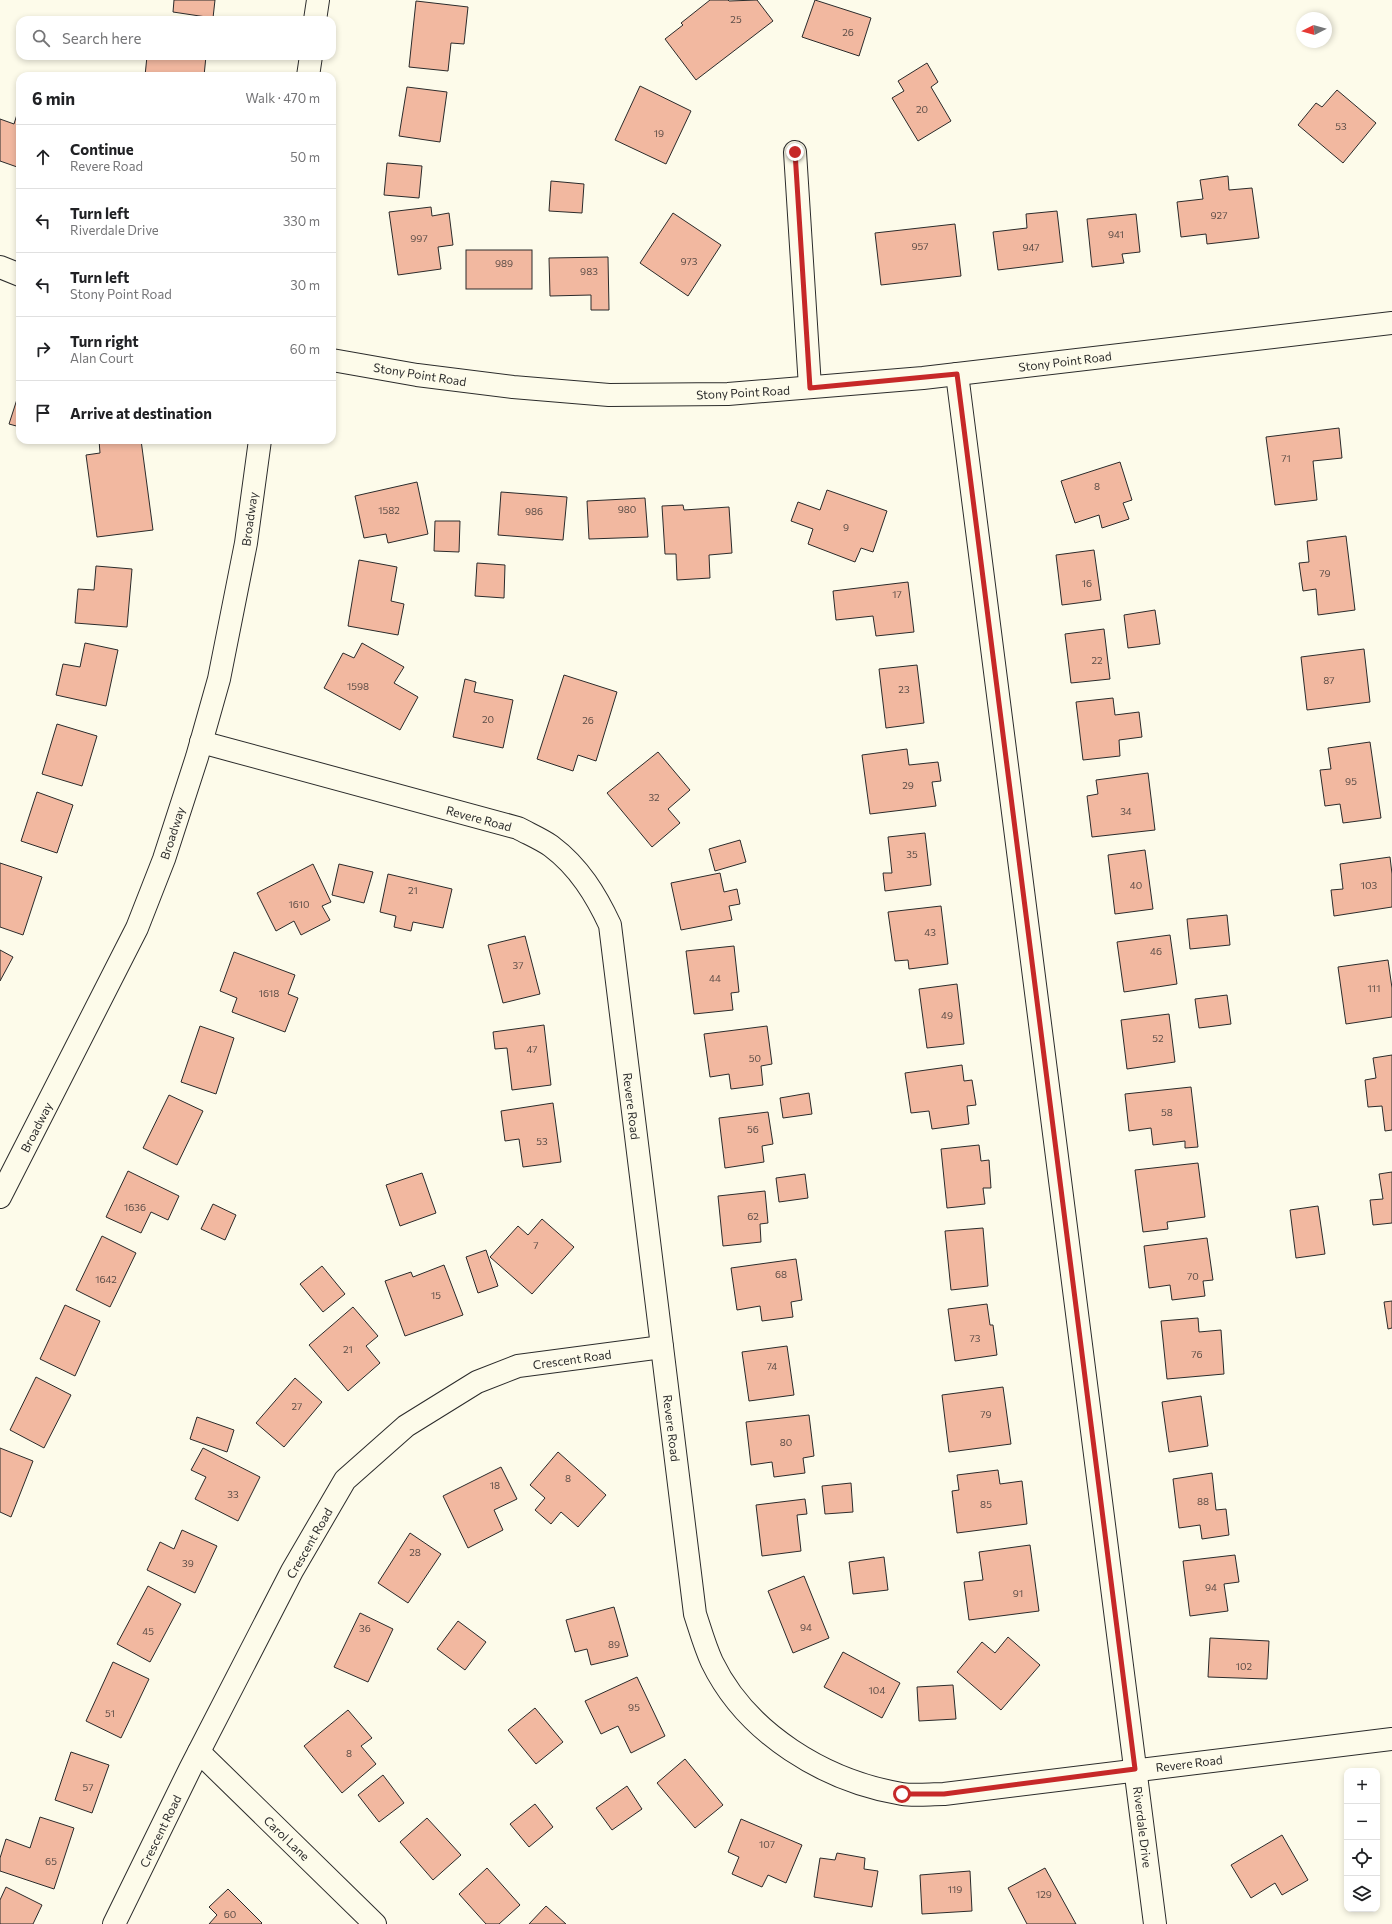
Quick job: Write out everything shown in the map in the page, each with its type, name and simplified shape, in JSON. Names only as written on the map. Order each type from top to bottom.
[{"type":"street","points":[[316,16],[318,0]]},
{"type":"street","points":[[308,72],[310,60]]},
{"type":"street","points":[[795,152],[810,388]]},
{"type":"street","points":[[0,267],[16,273]]},
{"type":"street","name":"Stony Point Road","points":[[336,361],[417,375],[506,386],[609,395],[728,394],[957,374],[1392,323]]},
{"type":"street","name":"Riverdale Drive","points":[[957,374],[1155,1924]]},
{"type":"street","name":"Broadway","points":[[0,1197],[137,928],[164,859],[202,742],[219,679],[246,543],[259,444]]},
{"type":"street","name":"Revere Road","points":[[202,742],[518,828],[551,846],[575,868],[596,895],[610,925],[695,1614],[712,1662],[740,1706],[773,1738],[808,1761],[848,1779],[902,1794],[944,1794],[1135,1769],[1392,1739]]},
{"type":"street","name":"Crescent Road","points":[[114,1924],[199,1752],[292,1571],[345,1480],[406,1426],[477,1382],[518,1366],[662,1347]]},
{"type":"street","name":"Carol Lane","points":[[199,1752],[375,1924]]},
{"type":"building","points":[[174,0],[215,0],[213,16],[200,16],[173,12]]},
{"type":"building","points":[[710,0],[757,0],[773,21],[696,80],[665,39],[683,25],[681,23]]},
{"type":"building","points":[[815,0],[871,18],[859,56],[802,37]]},
{"type":"building","points":[[416,1],[468,7],[464,44],[451,43],[448,71],[409,67]]},
{"type":"building","points":[[147,60],[206,60],[204,72],[145,72]]},
{"type":"building","points":[[927,63],[938,82],[931,87],[951,121],[918,141],[892,98],[904,91],[898,81]]},
{"type":"building","points":[[640,86],[691,111],[666,164],[615,140]]},
{"type":"building","points":[[407,87],[447,92],[440,142],[399,136]]},
{"type":"building","points":[[1337,90],[1376,123],[1343,163],[1298,125],[1316,103],[1322,107]]},
{"type":"building","points":[[16,118],[16,167],[0,161],[0,119],[14,124]]},
{"type":"building","points":[[387,163],[422,166],[419,198],[384,195]]},
{"type":"building","points":[[1228,176],[1229,190],[1252,188],[1259,238],[1207,244],[1206,234],[1181,237],[1177,202],[1203,199],[1200,180]]},
{"type":"building","points":[[551,181],[584,184],[582,213],[549,211]]},
{"type":"building","points":[[431,207],[432,216],[449,213],[453,245],[438,247],[441,269],[398,275],[389,212]]},
{"type":"building","points":[[1057,211],[1063,262],[998,270],[993,232],[1027,228],[1026,214]]},
{"type":"building","points":[[673,213],[721,245],[688,296],[640,263]]},
{"type":"building","points":[[1136,214],[1140,252],[1122,254],[1124,263],[1092,267],[1087,219]]},
{"type":"building","points":[[955,224],[961,276],[881,285],[875,233]]},
{"type":"building","points":[[466,250],[532,250],[532,289],[466,289]]},
{"type":"building","points":[[608,257],[609,310],[591,310],[591,295],[550,296],[549,258]]},
{"type":"building","points":[[16,402],[16,426],[9,424]]},
{"type":"building","points":[[1339,428],[1342,458],[1313,461],[1317,500],[1275,505],[1266,437]]},
{"type":"building","points":[[99,444],[142,444],[153,530],[97,537],[86,455],[100,453]]},
{"type":"building","points":[[1120,462],[1132,500],[1123,503],[1129,519],[1102,528],[1099,515],[1075,523],[1061,481]]},
{"type":"building","points":[[417,482],[428,534],[388,543],[386,534],[364,538],[355,496]]},
{"type":"building","points":[[827,490],[887,511],[873,552],[861,548],[855,562],[808,544],[813,529],[791,521],[798,502],[820,510]]},
{"type":"building","points":[[501,492],[567,497],[563,540],[498,535]]},
{"type":"building","points":[[645,498],[648,537],[589,539],[587,501]]},
{"type":"building","points":[[683,505],[684,510],[729,507],[732,553],[709,555],[710,578],[677,580],[676,554],[665,554],[662,506]]},
{"type":"building","points":[[435,521],[460,521],[459,552],[434,551]]},
{"type":"building","points":[[1346,536],[1355,610],[1318,615],[1316,589],[1303,591],[1299,563],[1309,562],[1307,541]]},
{"type":"building","points":[[1094,550],[1101,600],[1062,605],[1056,555]]},
{"type":"building","points":[[359,560],[397,567],[391,601],[404,604],[398,635],[348,626]]},
{"type":"building","points":[[477,563],[505,565],[504,598],[475,596]]},
{"type":"building","points":[[96,566],[132,569],[127,627],[75,623],[78,589],[94,590]]},
{"type":"building","points":[[908,582],[914,632],[876,636],[873,616],[836,620],[833,591]]},
{"type":"building","points":[[1155,610],[1160,644],[1128,648],[1124,615]]},
{"type":"building","points":[[1104,629],[1110,679],[1071,683],[1065,634]]},
{"type":"building","points":[[85,643],[118,650],[106,706],[56,695],[63,664],[80,667]]},
{"type":"building","points":[[362,643],[404,667],[394,683],[418,697],[400,730],[324,688],[343,653],[354,658]]},
{"type":"building","points":[[1364,649],[1370,702],[1307,710],[1301,657]]},
{"type":"building","points":[[917,665],[924,723],[886,728],[879,669]]},
{"type":"building","points":[[564,675],[617,692],[596,761],[578,755],[573,771],[537,759]]},
{"type":"building","points":[[465,679],[476,682],[474,692],[513,700],[503,748],[453,737]]},
{"type":"building","points":[[1113,698],[1115,715],[1139,712],[1142,737],[1119,740],[1120,756],[1083,760],[1076,702]]},
{"type":"building","points":[[57,724],[97,736],[82,786],[42,774]]},
{"type":"building","points":[[1370,742],[1381,818],[1343,823],[1340,804],[1325,806],[1320,770],[1331,769],[1328,748]]},
{"type":"building","points":[[907,749],[909,765],[938,762],[941,781],[932,782],[936,806],[870,814],[862,755]]},
{"type":"building","points":[[658,752],[690,790],[668,809],[680,823],[652,847],[607,793]]},
{"type":"building","points":[[1148,773],[1155,830],[1092,837],[1087,796],[1098,794],[1096,780]]},
{"type":"building","points":[[37,792],[73,805],[57,853],[21,841]]},
{"type":"building","points":[[925,833],[931,885],[885,891],[883,873],[892,873],[888,837]]},
{"type":"building","points":[[740,840],[746,862],[715,871],[709,849]]},
{"type":"building","points":[[1145,850],[1153,909],[1115,914],[1108,855]]},
{"type":"building","points":[[1390,857],[1392,874],[1392,907],[1334,916],[1331,890],[1343,889],[1340,864]]},
{"type":"building","points":[[0,863],[42,877],[23,935],[0,927]]},
{"type":"building","points":[[313,864],[331,902],[322,906],[330,920],[301,935],[294,921],[276,931],[257,893]]},
{"type":"building","points":[[339,864],[373,872],[364,903],[332,895]]},
{"type":"building","points":[[720,873],[724,892],[737,889],[740,904],[729,906],[732,920],[681,930],[671,883]]},
{"type":"building","points":[[388,874],[452,889],[443,928],[413,922],[411,931],[394,927],[396,916],[380,912]]},
{"type":"building","points":[[941,906],[948,964],[909,969],[908,960],[895,961],[888,912]]},
{"type":"building","points":[[1227,915],[1230,945],[1190,949],[1187,919]]},
{"type":"building","points":[[1170,935],[1177,984],[1124,992],[1117,942]]},
{"type":"building","points":[[525,936],[540,994],[503,1003],[488,945]]},
{"type":"building","points":[[734,946],[739,992],[731,993],[733,1010],[694,1014],[686,951]]},
{"type":"building","points":[[0,950],[13,957],[0,981]]},
{"type":"building","points":[[234,952],[295,975],[288,994],[298,998],[285,1032],[232,1012],[237,998],[220,991]]},
{"type":"building","points":[[1388,960],[1392,988],[1392,1017],[1346,1024],[1338,967]]},
{"type":"building","points":[[957,984],[964,1044],[927,1048],[919,989]]},
{"type":"building","points":[[1227,995],[1231,1024],[1199,1028],[1195,999]]},
{"type":"building","points":[[1169,1014],[1175,1062],[1127,1069],[1121,1020]]},
{"type":"building","points":[[544,1025],[551,1085],[512,1090],[507,1048],[495,1049],[493,1032]]},
{"type":"building","points":[[200,1026],[234,1038],[216,1094],[181,1082]]},
{"type":"building","points":[[767,1026],[772,1064],[761,1066],[763,1085],[731,1089],[729,1074],[710,1077],[704,1034]]},
{"type":"building","points":[[1392,1055],[1392,1130],[1385,1131],[1382,1106],[1368,1107],[1365,1080],[1376,1078],[1373,1058]]},
{"type":"building","points":[[962,1065],[964,1081],[972,1080],[976,1105],[967,1106],[969,1124],[932,1129],[929,1111],[911,1113],[905,1073]]},
{"type":"building","points":[[1191,1087],[1198,1147],[1185,1148],[1185,1141],[1153,1145],[1151,1128],[1129,1131],[1125,1094]]},
{"type":"building","points":[[809,1093],[812,1114],[783,1118],[780,1098]]},
{"type":"building","points":[[169,1095],[203,1111],[177,1165],[143,1148]]},
{"type":"building","points":[[553,1103],[561,1162],[523,1167],[519,1139],[505,1141],[501,1111]]},
{"type":"building","points":[[768,1112],[773,1144],[762,1146],[764,1162],[725,1168],[719,1118]]},
{"type":"building","points":[[979,1145],[981,1161],[989,1160],[991,1188],[983,1188],[985,1204],[947,1208],[941,1149]]},
{"type":"building","points":[[1198,1163],[1205,1217],[1167,1222],[1168,1229],[1143,1232],[1135,1170]]},
{"type":"building","points":[[128,1171],[179,1196],[168,1220],[151,1212],[141,1233],[106,1217]]},
{"type":"building","points":[[1392,1172],[1392,1223],[1373,1225],[1370,1200],[1383,1199],[1379,1174]]},
{"type":"building","points":[[422,1173],[436,1213],[400,1226],[386,1185]]},
{"type":"building","points":[[805,1174],[808,1198],[779,1202],[776,1178]]},
{"type":"building","points":[[765,1191],[768,1223],[760,1224],[761,1242],[723,1246],[718,1196]]},
{"type":"building","points":[[213,1204],[236,1215],[225,1240],[201,1229]]},
{"type":"building","points":[[1318,1206],[1325,1254],[1296,1258],[1290,1210]]},
{"type":"building","points":[[542,1219],[574,1247],[532,1294],[490,1257],[518,1226],[528,1235]]},
{"type":"building","points":[[983,1228],[988,1286],[951,1290],[945,1231]]},
{"type":"building","points":[[102,1236],[136,1253],[110,1307],[76,1290]]},
{"type":"building","points":[[1207,1238],[1213,1280],[1203,1281],[1205,1296],[1172,1300],[1170,1285],[1149,1288],[1144,1246]]},
{"type":"building","points":[[486,1250],[498,1286],[478,1293],[466,1257]]},
{"type":"building","points":[[796,1259],[802,1300],[791,1302],[793,1317],[762,1321],[760,1306],[737,1310],[731,1268]]},
{"type":"building","points":[[444,1265],[463,1315],[405,1336],[385,1281],[411,1272],[413,1277]]},
{"type":"building","points":[[322,1266],[345,1294],[323,1312],[300,1284]]},
{"type":"building","points":[[1392,1301],[1392,1328],[1388,1329],[1384,1302]]},
{"type":"building","points":[[987,1304],[990,1325],[993,1325],[997,1355],[955,1361],[948,1309]]},
{"type":"building","points":[[65,1305],[100,1321],[75,1376],[40,1359]]},
{"type":"building","points":[[353,1307],[378,1336],[366,1346],[380,1363],[348,1391],[309,1345]]},
{"type":"building","points":[[1198,1318],[1199,1332],[1221,1330],[1224,1374],[1167,1379],[1161,1321]]},
{"type":"building","points":[[787,1346],[794,1395],[749,1401],[742,1352]]},
{"type":"building","points":[[36,1377],[71,1395],[44,1448],[10,1430]]},
{"type":"building","points":[[295,1378],[322,1402],[284,1447],[256,1423]]},
{"type":"building","points":[[1003,1387],[1011,1444],[949,1452],[942,1395]]},
{"type":"building","points":[[1201,1396],[1208,1446],[1169,1452],[1162,1402]]},
{"type":"building","points":[[809,1415],[814,1456],[803,1458],[805,1473],[774,1477],[772,1462],[751,1465],[746,1422]]},
{"type":"building","points":[[197,1417],[234,1430],[227,1452],[190,1439]]},
{"type":"building","points":[[0,1448],[33,1461],[11,1517],[0,1512]]},
{"type":"building","points":[[203,1448],[260,1477],[238,1521],[195,1499],[206,1477],[191,1470]]},
{"type":"building","points":[[558,1452],[606,1495],[578,1527],[561,1512],[551,1524],[535,1510],[545,1498],[530,1485]]},
{"type":"building","points":[[501,1467],[517,1499],[494,1510],[503,1530],[468,1548],[443,1496]]},
{"type":"building","points":[[998,1470],[1000,1484],[1022,1481],[1027,1524],[957,1533],[952,1491],[959,1490],[957,1475]]},
{"type":"building","points":[[1212,1473],[1216,1510],[1226,1509],[1229,1535],[1202,1539],[1200,1525],[1179,1528],[1173,1479]]},
{"type":"building","points":[[851,1483],[853,1512],[825,1514],[822,1486]]},
{"type":"building","points":[[805,1499],[807,1514],[797,1515],[801,1551],[762,1556],[756,1505]]},
{"type":"building","points":[[182,1530],[217,1546],[195,1593],[147,1570],[160,1542],[174,1549]]},
{"type":"building","points":[[410,1533],[441,1554],[408,1603],[378,1583]]},
{"type":"building","points":[[1030,1545],[1039,1611],[969,1620],[964,1582],[983,1580],[979,1552]]},
{"type":"building","points":[[1235,1555],[1239,1582],[1224,1584],[1228,1611],[1190,1616],[1183,1561]]},
{"type":"building","points":[[884,1557],[888,1590],[853,1594],[849,1562]]},
{"type":"building","points":[[804,1576],[829,1638],[793,1653],[768,1591]]},
{"type":"building","points":[[148,1586],[181,1604],[150,1662],[117,1644]]},
{"type":"building","points":[[614,1607],[628,1656],[591,1665],[587,1649],[575,1652],[566,1620]]},
{"type":"building","points":[[360,1613],[393,1629],[368,1682],[334,1667]]},
{"type":"building","points":[[458,1621],[486,1642],[465,1670],[437,1649]]},
{"type":"building","points":[[1008,1637],[1040,1665],[1001,1710],[957,1672],[982,1642],[995,1653]]},
{"type":"building","points":[[1210,1638],[1269,1641],[1267,1679],[1208,1677]]},
{"type":"building","points":[[843,1652],[900,1683],[882,1718],[824,1687]]},
{"type":"building","points":[[113,1662],[149,1679],[121,1738],[86,1721]]},
{"type":"building","points":[[637,1677],[665,1736],[631,1753],[618,1726],[601,1734],[585,1701]]},
{"type":"building","points":[[953,1685],[956,1719],[919,1721],[917,1687]]},
{"type":"building","points":[[535,1708],[563,1742],[536,1764],[508,1730]]},
{"type":"building","points":[[348,1710],[372,1738],[361,1746],[376,1764],[342,1793],[304,1746]]},
{"type":"building","points":[[71,1752],[109,1765],[92,1813],[55,1800]]},
{"type":"building","points":[[685,1759],[723,1805],[695,1828],[657,1783]]},
{"type":"building","points":[[383,1775],[404,1803],[379,1822],[358,1795]]},
{"type":"building","points":[[627,1786],[642,1809],[612,1830],[596,1808]]},
{"type":"building","points":[[535,1804],[553,1827],[529,1847],[510,1824]]},
{"type":"building","points":[[40,1817],[74,1828],[54,1889],[0,1871],[0,1858],[6,1839],[30,1848]]},
{"type":"building","points":[[427,1818],[461,1855],[433,1880],[400,1842]]},
{"type":"building","points":[[741,1819],[802,1845],[786,1883],[768,1875],[762,1887],[732,1874],[739,1857],[728,1852]]},
{"type":"building","points":[[1282,1835],[1308,1880],[1282,1895],[1275,1883],[1251,1898],[1231,1865]]},
{"type":"building","points":[[837,1853],[865,1858],[864,1869],[878,1871],[872,1907],[814,1897],[820,1858],[835,1860]]},
{"type":"building","points":[[487,1868],[520,1905],[499,1924],[486,1924],[459,1894]]},
{"type":"building","points":[[1045,1868],[1076,1924],[1027,1924],[1008,1888]]},
{"type":"building","points":[[970,1871],[972,1911],[922,1914],[920,1875]]},
{"type":"building","points":[[6,1887],[42,1905],[33,1924],[0,1924],[0,1900]]},
{"type":"building","points":[[228,1889],[262,1923],[261,1924],[209,1924],[217,1915],[209,1907]]},
{"type":"building","points":[[546,1906],[566,1924],[529,1924]]},
{"type":"route","points":[[795,152],[810,388],[957,374],[1135,1769],[944,1794],[902,1794]]}]
